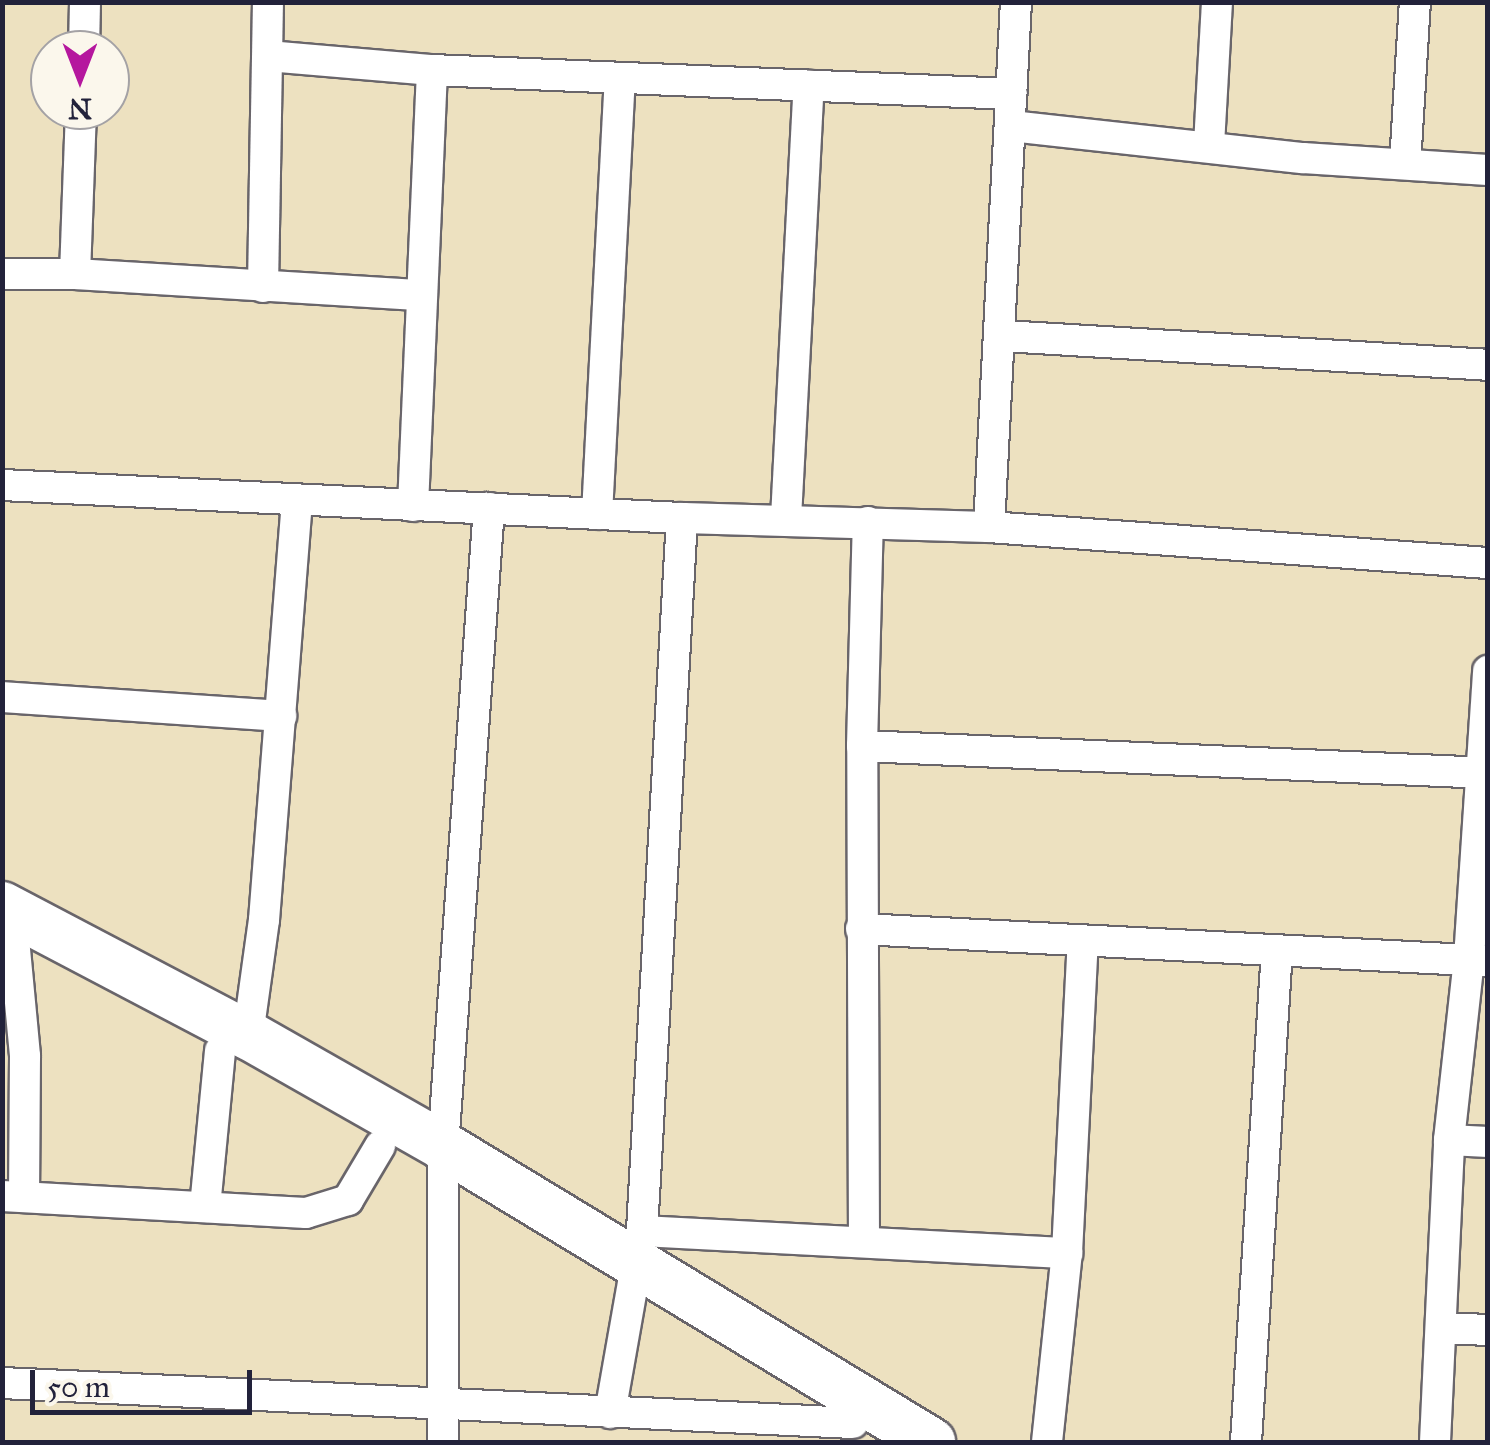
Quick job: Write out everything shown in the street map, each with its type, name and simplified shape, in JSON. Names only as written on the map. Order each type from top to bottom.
[{"type":"main road","points":[[6,926],[234,1043],[443,1164],[636,1261],[931,1442]]},
{"type":"main road","points":[[234,1043],[380,1146],[443,1164]]},
{"type":"main road","points":[[636,1261],[869,1433]]},
{"type":"street","points":[[84,30],[85,2]]},
{"type":"street","points":[[263,286],[268,2]]},
{"type":"street","points":[[990,528],[1016,2]]},
{"type":"street","points":[[1210,145],[1218,2]]},
{"type":"street","points":[[1405,164],[1415,2]]},
{"type":"street","points":[[268,56],[432,70],[1012,94]]},
{"type":"street","points":[[413,506],[432,70]]},
{"type":"street","points":[[596,514],[620,79]]},
{"type":"street","points":[[786,518],[809,86]]},
{"type":"street","points":[[1011,126],[1488,170]]},
{"type":"street","points":[[76,274],[81,130]]},
{"type":"street","points":[[2,274],[76,274],[421,294]]},
{"type":"street","points":[[1002,336],[1488,365]]},
{"type":"street","points":[[2,486],[682,518],[786,518],[990,528],[1488,563]]},
{"type":"street","points":[[205,1207],[234,1043],[264,920],[297,499]]},
{"type":"street","points":[[443,1442],[443,1164],[488,508]]},
{"type":"street","points":[[610,1413],[636,1261],[682,518]]},
{"type":"street","points":[[864,1242],[862,746],[868,522]]},
{"type":"street","points":[[1435,1442],[1449,1140],[1478,960],[1488,670]]},
{"type":"street","points":[[2,697],[281,716]]},
{"type":"street","points":[[862,746],[1486,773]]},
{"type":"street","points":[[6,926],[14,1056],[13,1197],[306,1212],[348,1200],[380,1146]]},
{"type":"street","points":[[861,929],[1478,960]]},
{"type":"street","points":[[1048,1442],[1067,1252],[1084,941]]},
{"type":"street","points":[[1246,1442],[1276,950]]},
{"type":"street","points":[[1449,1140],[1488,1142]]},
{"type":"street","points":[[636,1261],[864,1242],[1067,1252]]},
{"type":"street","points":[[1440,1328],[1488,1330]]},
{"type":"street","points":[[2,1383],[610,1413],[869,1433]]}]
